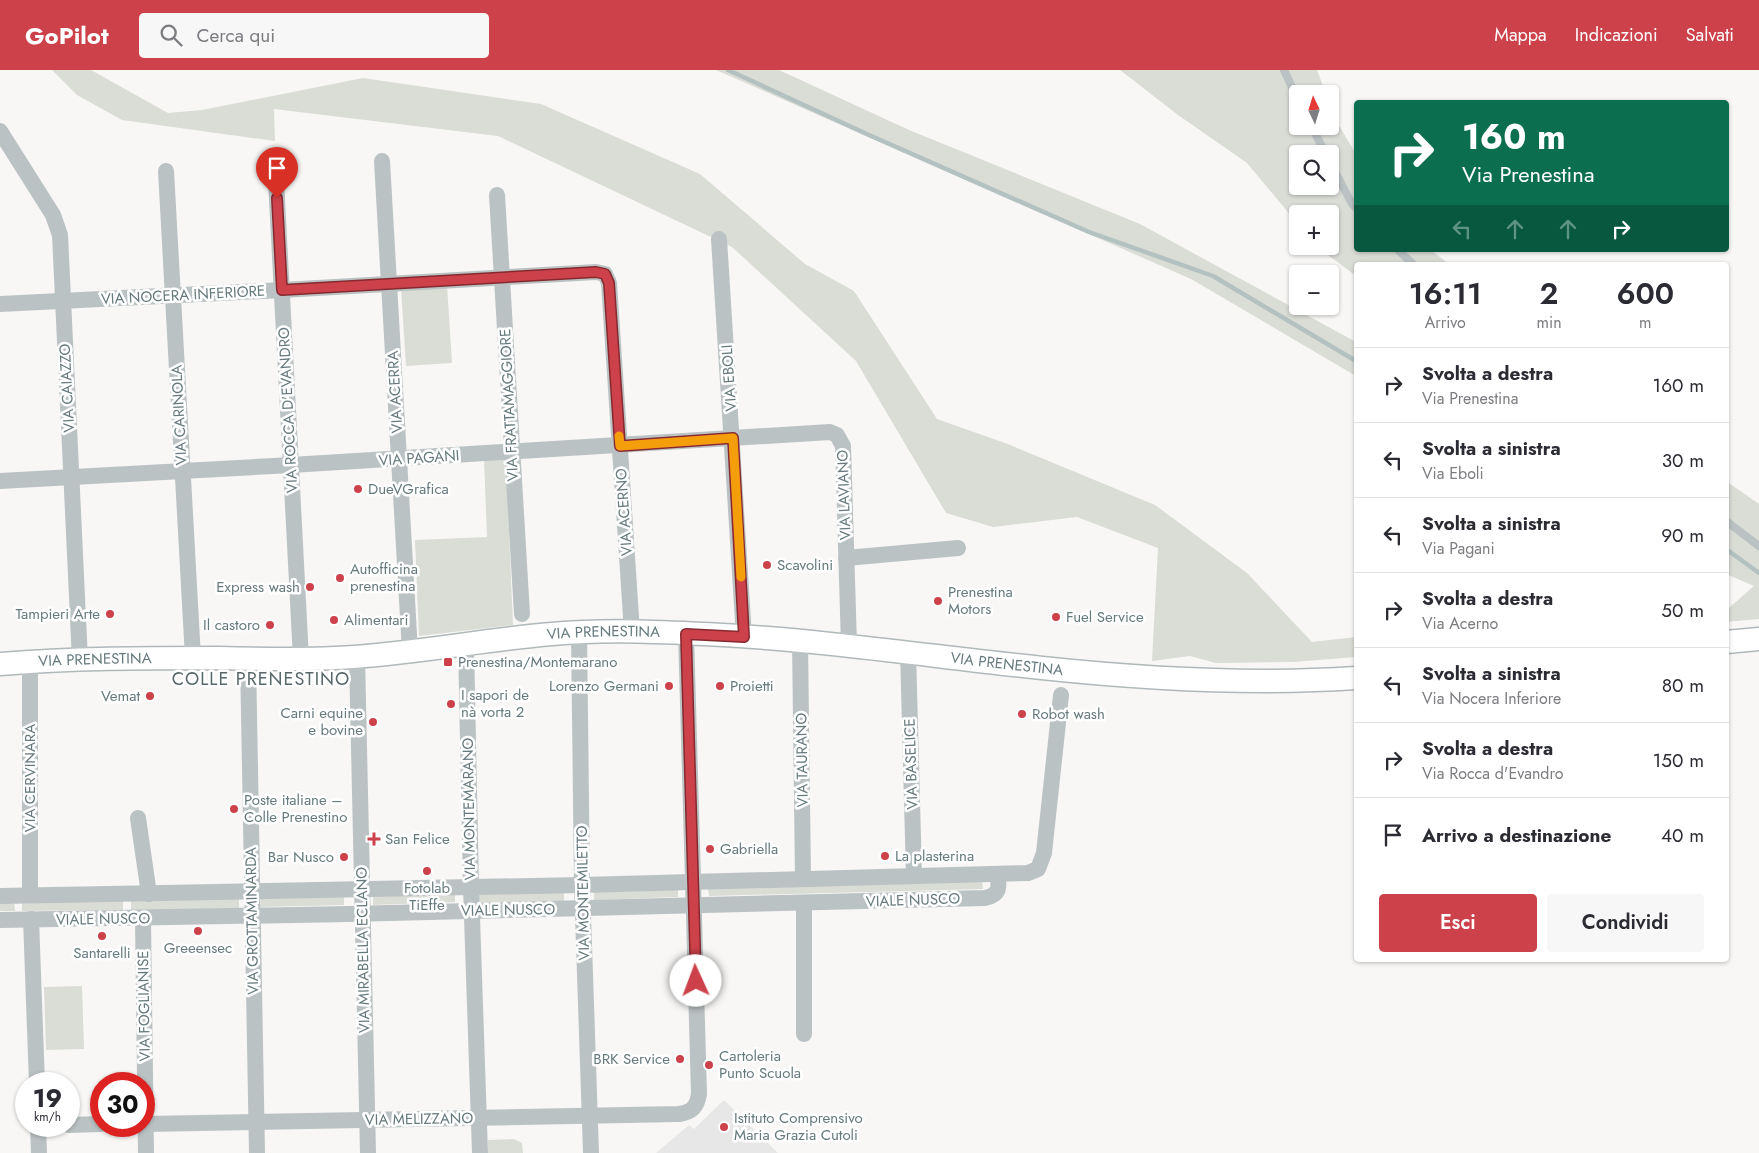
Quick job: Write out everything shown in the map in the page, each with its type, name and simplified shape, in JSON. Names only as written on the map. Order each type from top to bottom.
[{"type":"main road","name":"VIA PRENESTINA","points":[[0,664],[193,658],[301,659],[357,657],[531,636],[579,632],[632,632],[744,637],[850,645],[1052,669],[1191,679],[1268,681],[1354,678]]},
{"type":"main road","points":[[1729,642],[1759,639]]},
{"type":"street","name":"VIA CAIAZZO","points":[[0,131],[56,222],[61,246],[80,661]]},
{"type":"street","name":"VIA ROCCA D'EVANDRO","points":[[275,161],[301,659]]},
{"type":"street","name":"VIA ACERRA","points":[[382,161],[410,652]]},
{"type":"street","name":"VIA CARINOLA","points":[[166,171],[193,658]]},
{"type":"street","name":"VIA FRATTAMAGGIORE","points":[[497,196],[522,614]]},
{"type":"street","name":"VIA EBOLI","points":[[719,239],[744,637]]},
{"type":"street","name":"VIA NOCERA INFERIORE","points":[[0,304],[596,272],[605,274]]},
{"type":"street","name":"VIA ACERNO","points":[[605,274],[609,283],[632,632]]},
{"type":"street","name":"VIA PAGANI","points":[[0,480],[400,459],[824,432],[837,434]]},
{"type":"street","name":"VIA LAVIANO","points":[[837,434],[843,446],[850,645]]},
{"type":"street","name":"VIA LAVIANO","points":[[846,558],[958,548]]},
{"type":"street","name":"VIA MONTEMILETTO","points":[[579,632],[582,886],[591,1153]]},
{"type":"street","points":[[686,634],[694,906]]},
{"type":"street","name":"VIA TAURANO","points":[[800,641],[803,879]]},
{"type":"street","name":"VIA MONTEMARANO","points":[[466,644],[471,887],[480,1153]]},
{"type":"street","name":"VIA BASELICE","points":[[908,652],[914,876]]},
{"type":"street","name":"VIA MIRABELLA ECLANO","points":[[357,657],[368,1153]]},
{"type":"street","name":"VIA GROTTAMINARDA","points":[[248,659],[257,1153]]},
{"type":"street","name":"VIA CERVINARA","points":[[30,662],[30,894]]},
{"type":"street","name":"VIALE NUSCO","points":[[0,896],[582,886],[1028,873],[1038,869],[1044,853],[1061,695]]},
{"type":"street","points":[[138,818],[149,894]]},
{"type":"street","name":"VIALE NUSCO","points":[[0,920],[143,919],[984,898],[994,896],[997,892],[998,875]]},
{"type":"street","points":[[804,903],[804,1034]]},
{"type":"street","name":"VIA MELIZZANO","points":[[155,1124],[589,1116],[679,1114],[690,1112],[697,1104],[698,1094],[694,906]]},
{"type":"street","points":[[31,919],[37,1072]]},
{"type":"street","name":"VIA FOGLIANISE","points":[[143,919],[144,1072]]},
{"type":"street","points":[[38,1137],[38,1153]]},
{"type":"street","name":"VIA FOGLIANISE","points":[[145,1137],[146,1153]]},
{"type":"lane","points":[[1284,70],[1291,85]]},
{"type":"lane","points":[[1339,179],[1354,206]]},
{"type":"lane","points":[[1400,252],[1411,262]]},
{"type":"lane","points":[[1729,523],[1759,546]]},
{"type":"shaded area","points":[[52,70],[91,70],[168,113],[202,110],[363,78],[541,104],[700,174],[805,264],[854,291],[937,419],[1005,443],[1155,505],[1247,573],[1312,642],[1354,637],[1354,657],[1294,662],[1216,663],[1190,656],[1152,661],[1158,548],[1077,517],[993,527],[946,513],[856,361],[732,247],[498,136],[274,109],[275,141],[122,120],[77,95]]},
{"type":"shaded area","points":[[716,70],[779,70],[909,130],[1140,224],[1289,305],[1289,315],[1307,315],[1354,341],[1354,375],[1191,279]]},
{"type":"shaded area","points":[[1120,70],[1317,70],[1323,85],[1289,85],[1289,135],[1339,135],[1339,126],[1354,151],[1354,252],[1434,252],[1446,262],[1354,262],[1354,274],[1328,255],[1339,255],[1339,205],[1289,205],[1289,213],[1247,163],[1178,115]]},
{"type":"shaded area","points":[[447,285],[452,363],[406,366],[401,288]]},
{"type":"shaded area","points":[[484,459],[506,459],[513,625],[419,636],[415,540],[487,537]]},
{"type":"shaded area","points":[[1729,483],[1759,504],[1759,619],[1729,622],[1729,607],[1754,586],[1729,575]]},
{"type":"shaded area","points":[[982,879],[983,889],[709,896],[708,887]]},
{"type":"shaded area","points":[[678,888],[678,897],[594,900],[594,890]]},
{"type":"shaded area","points":[[564,890],[564,901],[479,903],[479,892]]},
{"type":"shaded area","points":[[455,893],[455,902],[373,905],[373,895]]},
{"type":"shaded area","points":[[344,896],[344,905],[261,907],[261,899]]},
{"type":"shaded area","points":[[239,898],[239,908],[131,911],[131,901]]},
{"type":"shaded area","points":[[0,901],[14,901],[15,911],[0,911]]},
{"type":"shaded area","points":[[123,901],[123,910],[22,911],[22,902]]},
{"type":"shaded area","points":[[82,986],[84,1049],[46,1050],[44,987]]},
{"type":"shaded area","name":"Istituto Comprensivo Maria Grazia Cutoli","points":[[724,1100],[778,1153],[656,1153],[689,1125],[694,1129]]},
{"type":"shaded area","points":[[514,1139],[522,1143],[523,1153],[488,1153],[488,1140]]},
{"type":"waterway","points":[[728,70],[869,135],[1089,232],[1213,276],[1354,360]]},
{"type":"waterway","points":[[1729,551],[1759,573]]},
{"type":"slow traffic","points":[[619,436],[620,446],[733,438],[741,577]]},
{"type":"place","name":"DueVGrafica","points":[[358,489]]},
{"type":"place","name":"Scavolini","points":[[767,565]]},
{"type":"place","name":"Autofficina prenestina","points":[[340,578]]},
{"type":"place","name":"Express wash","points":[[310,587]]},
{"type":"place","name":"Prenestina Motors","points":[[938,601]]},
{"type":"place","name":"Tampieri Arte","points":[[110,614]]},
{"type":"place","name":"Fuel Service","points":[[1056,617]]},
{"type":"place","name":"Alimentari","points":[[334,620]]},
{"type":"place","name":"Il castoro","points":[[270,625]]},
{"type":"place","name":"Prenestina/Montemarano","points":[[448,662]]},
{"type":"place","name":"Lorenzo Germani","points":[[669,686]]},
{"type":"place","name":"Proietti","points":[[720,686]]},
{"type":"place","name":"Vemat","points":[[150,696]]},
{"type":"place","name":"I sapori de nà vorta 2","points":[[451,704]]},
{"type":"place","name":"Robot wash","points":[[1022,714]]},
{"type":"place","name":"Carni equine e bovine","points":[[373,722]]},
{"type":"place","name":"Poste italiane – Colle Prenestino","points":[[234,809]]},
{"type":"place","name":"San Felice","points":[[374,839]]},
{"type":"place","name":"Gabriella","points":[[710,849]]},
{"type":"place","name":"La plasterina","points":[[885,856]]},
{"type":"place","name":"Bar Nusco","points":[[344,857]]},
{"type":"place","name":"Fotolab TiEffe","points":[[427,871]]},
{"type":"place","name":"Greeensec","points":[[198,931]]},
{"type":"place","name":"Santarelli","points":[[102,936]]},
{"type":"place","name":"BRK Service","points":[[680,1059]]},
{"type":"place","name":"Cartoleria Punto Scuola","points":[[709,1065]]},
{"type":"place","name":"Istituto Comprensivo Maria Grazia Cutoli","points":[[724,1127]]},
{"type":"district","name":"COLLE PRENESTINO","points":[[261,679]]},
{"type":"route","points":[[277,198],[282,290],[596,272],[605,274],[609,280],[620,446],[733,438],[744,637],[686,634],[696,981]]}]
